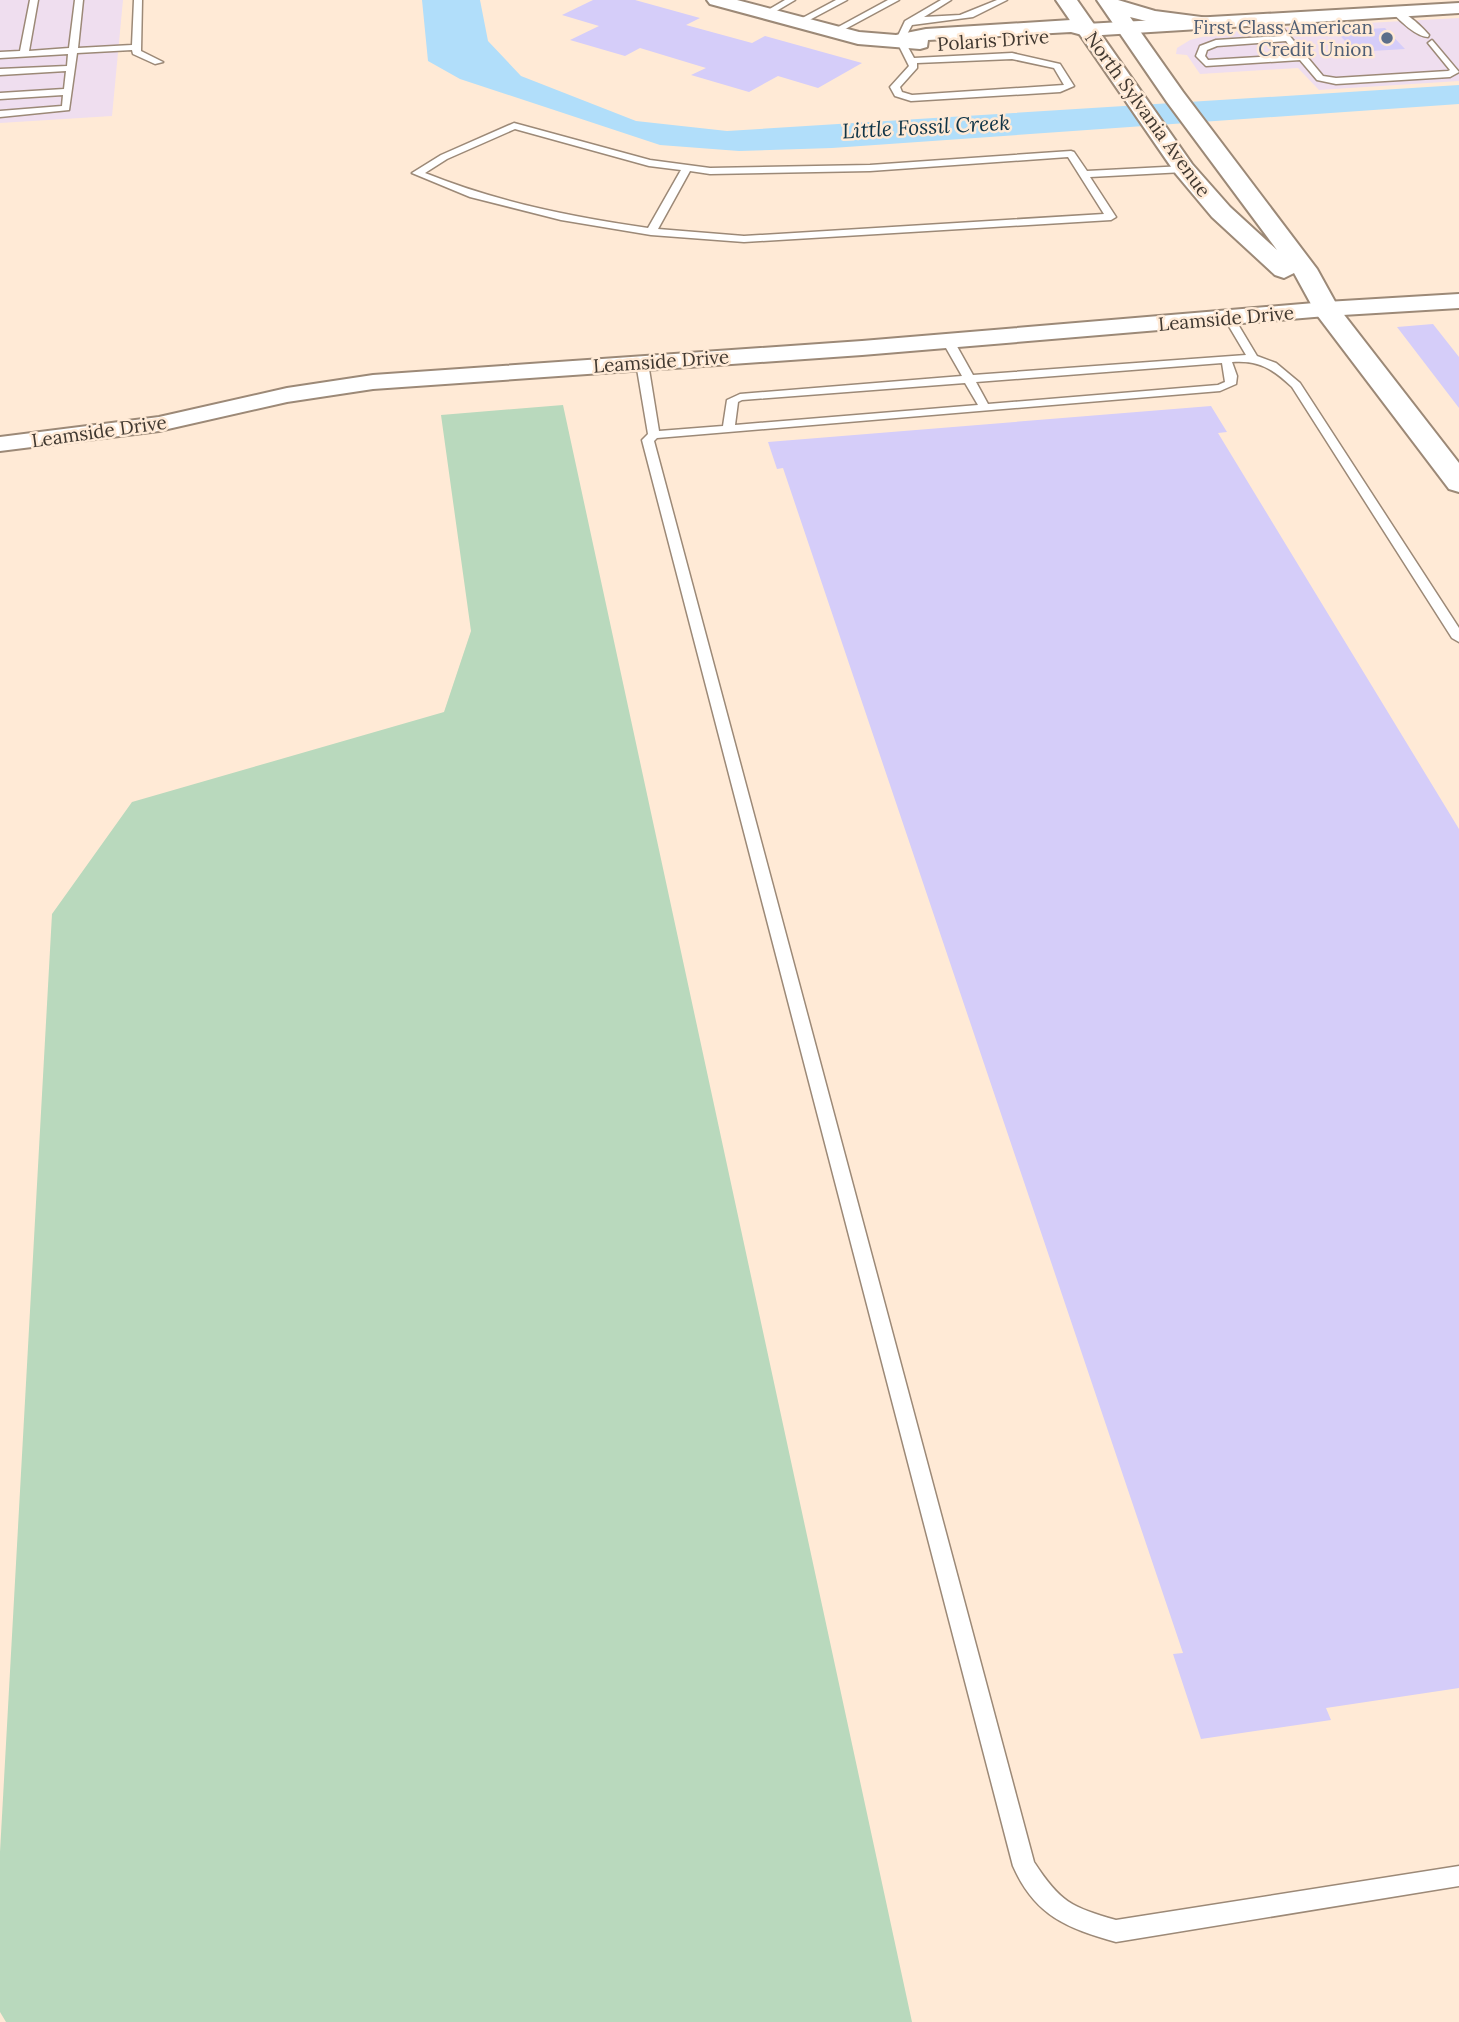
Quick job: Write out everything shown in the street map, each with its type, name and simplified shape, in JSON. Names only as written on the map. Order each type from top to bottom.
[{"type":"street","name":"North Sylvania Avenue","points":[[1066,0],[1184,169],[1221,212],[1326,309],[1459,483]]},
{"type":"street","name":"Polaris Drive","points":[[725,1],[833,33],[858,38],[930,44],[1076,34],[1086,30],[1126,27],[1457,7]]},
{"type":"street","name":"North Sylvania Avenue","points":[[1108,2],[1146,58],[1308,274],[1326,309]]},
{"type":"street","points":[[1108,2],[1154,18],[1200,23]]},
{"type":"street","points":[[1146,58],[1157,44],[1200,23]]},
{"type":"street","points":[[1184,169],[1228,165]]},
{"type":"street","name":"Leamside Drive","points":[[0,444],[159,424],[287,395],[373,382],[1459,301]]},
{"type":"lane","points":[[24,53],[34,0]]},
{"type":"lane","points":[[0,114],[64,110],[79,0]]},
{"type":"lane","points":[[138,0],[136,52],[158,62]]},
{"type":"lane","points":[[765,14],[791,0]]},
{"type":"lane","points":[[797,23],[843,0]]},
{"type":"lane","points":[[833,33],[895,0]]},
{"type":"lane","points":[[911,61],[1020,57],[1056,66],[1069,86],[1060,89],[911,98],[898,94],[895,87],[914,66],[911,61],[900,40],[908,23],[947,0]]},
{"type":"lane","points":[[912,20],[965,18],[979,14],[1003,0]]},
{"type":"lane","points":[[1396,12],[1407,23],[1417,25],[1425,35]]},
{"type":"lane","points":[[1273,19],[1320,78],[1336,81],[1450,74],[1455,71],[1432,43]]},
{"type":"lane","points":[[1287,38],[1216,43],[1203,48],[1200,56],[1206,63],[1302,57]]},
{"type":"lane","points":[[0,55],[136,47]]},
{"type":"lane","points":[[0,72],[71,68]]},
{"type":"lane","points":[[0,96],[68,92]]},
{"type":"lane","points":[[514,126],[649,163],[687,168],[768,172],[1070,154],[1083,174],[1111,218],[744,239],[651,232],[583,222],[505,206],[462,193],[417,173],[444,156],[514,126]]},
{"type":"lane","points":[[651,232],[687,168]]},
{"type":"lane","points":[[1083,174],[1184,169]]},
{"type":"lane","points":[[1229,318],[1252,356]]},
{"type":"lane","points":[[948,341],[984,406]]},
{"type":"lane","points":[[729,427],[733,400],[740,397],[1252,356],[1277,366],[1296,385],[1459,639]]},
{"type":"lane","points":[[1226,359],[1231,376],[1230,384],[1220,388],[729,427],[654,435],[648,440],[1024,1866],[1044,1898],[1064,1916],[1115,1931],[1459,1876]]},
{"type":"lane","points":[[642,363],[654,435]]},
{"type":"shaded area","points":[[0,0],[123,0],[112,116],[0,123]]},
{"type":"shaded area","points":[[1459,18],[1459,81],[1319,90],[1298,68],[1200,74],[1187,55],[1176,54],[1177,48],[1190,40],[1213,34],[1256,29]]},
{"type":"green space","points":[[563,405],[912,2022],[6,2022],[0,2012],[0,1852],[52,914],[132,802],[444,712],[471,631],[441,415]]},
{"type":"water","name":"Little Fossil Creek","points":[[422,0],[480,0],[488,41],[521,76],[636,121],[727,131],[1459,85],[1459,104],[832,148],[739,151],[660,145],[460,79],[428,61]]},
{"type":"building","points":[[593,0],[635,0],[700,18],[686,25],[752,43],[765,36],[862,63],[818,88],[778,76],[749,92],[691,75],[706,68],[640,48],[625,56],[570,40],[599,26],[562,15]]},
{"type":"building","points":[[1385,28],[1405,49],[1355,52],[1336,31]]},
{"type":"building","points":[[1433,324],[1459,357],[1459,408],[1397,327]]},
{"type":"building","points":[[1211,406],[1227,432],[1218,433],[1459,829],[1459,1688],[1326,1708],[1331,1720],[1201,1739],[1173,1654],[1183,1653],[783,468],[777,469],[768,442]]},
{"type":"place","name":"First Class American Credit Union","points":[[1387,38]]}]
